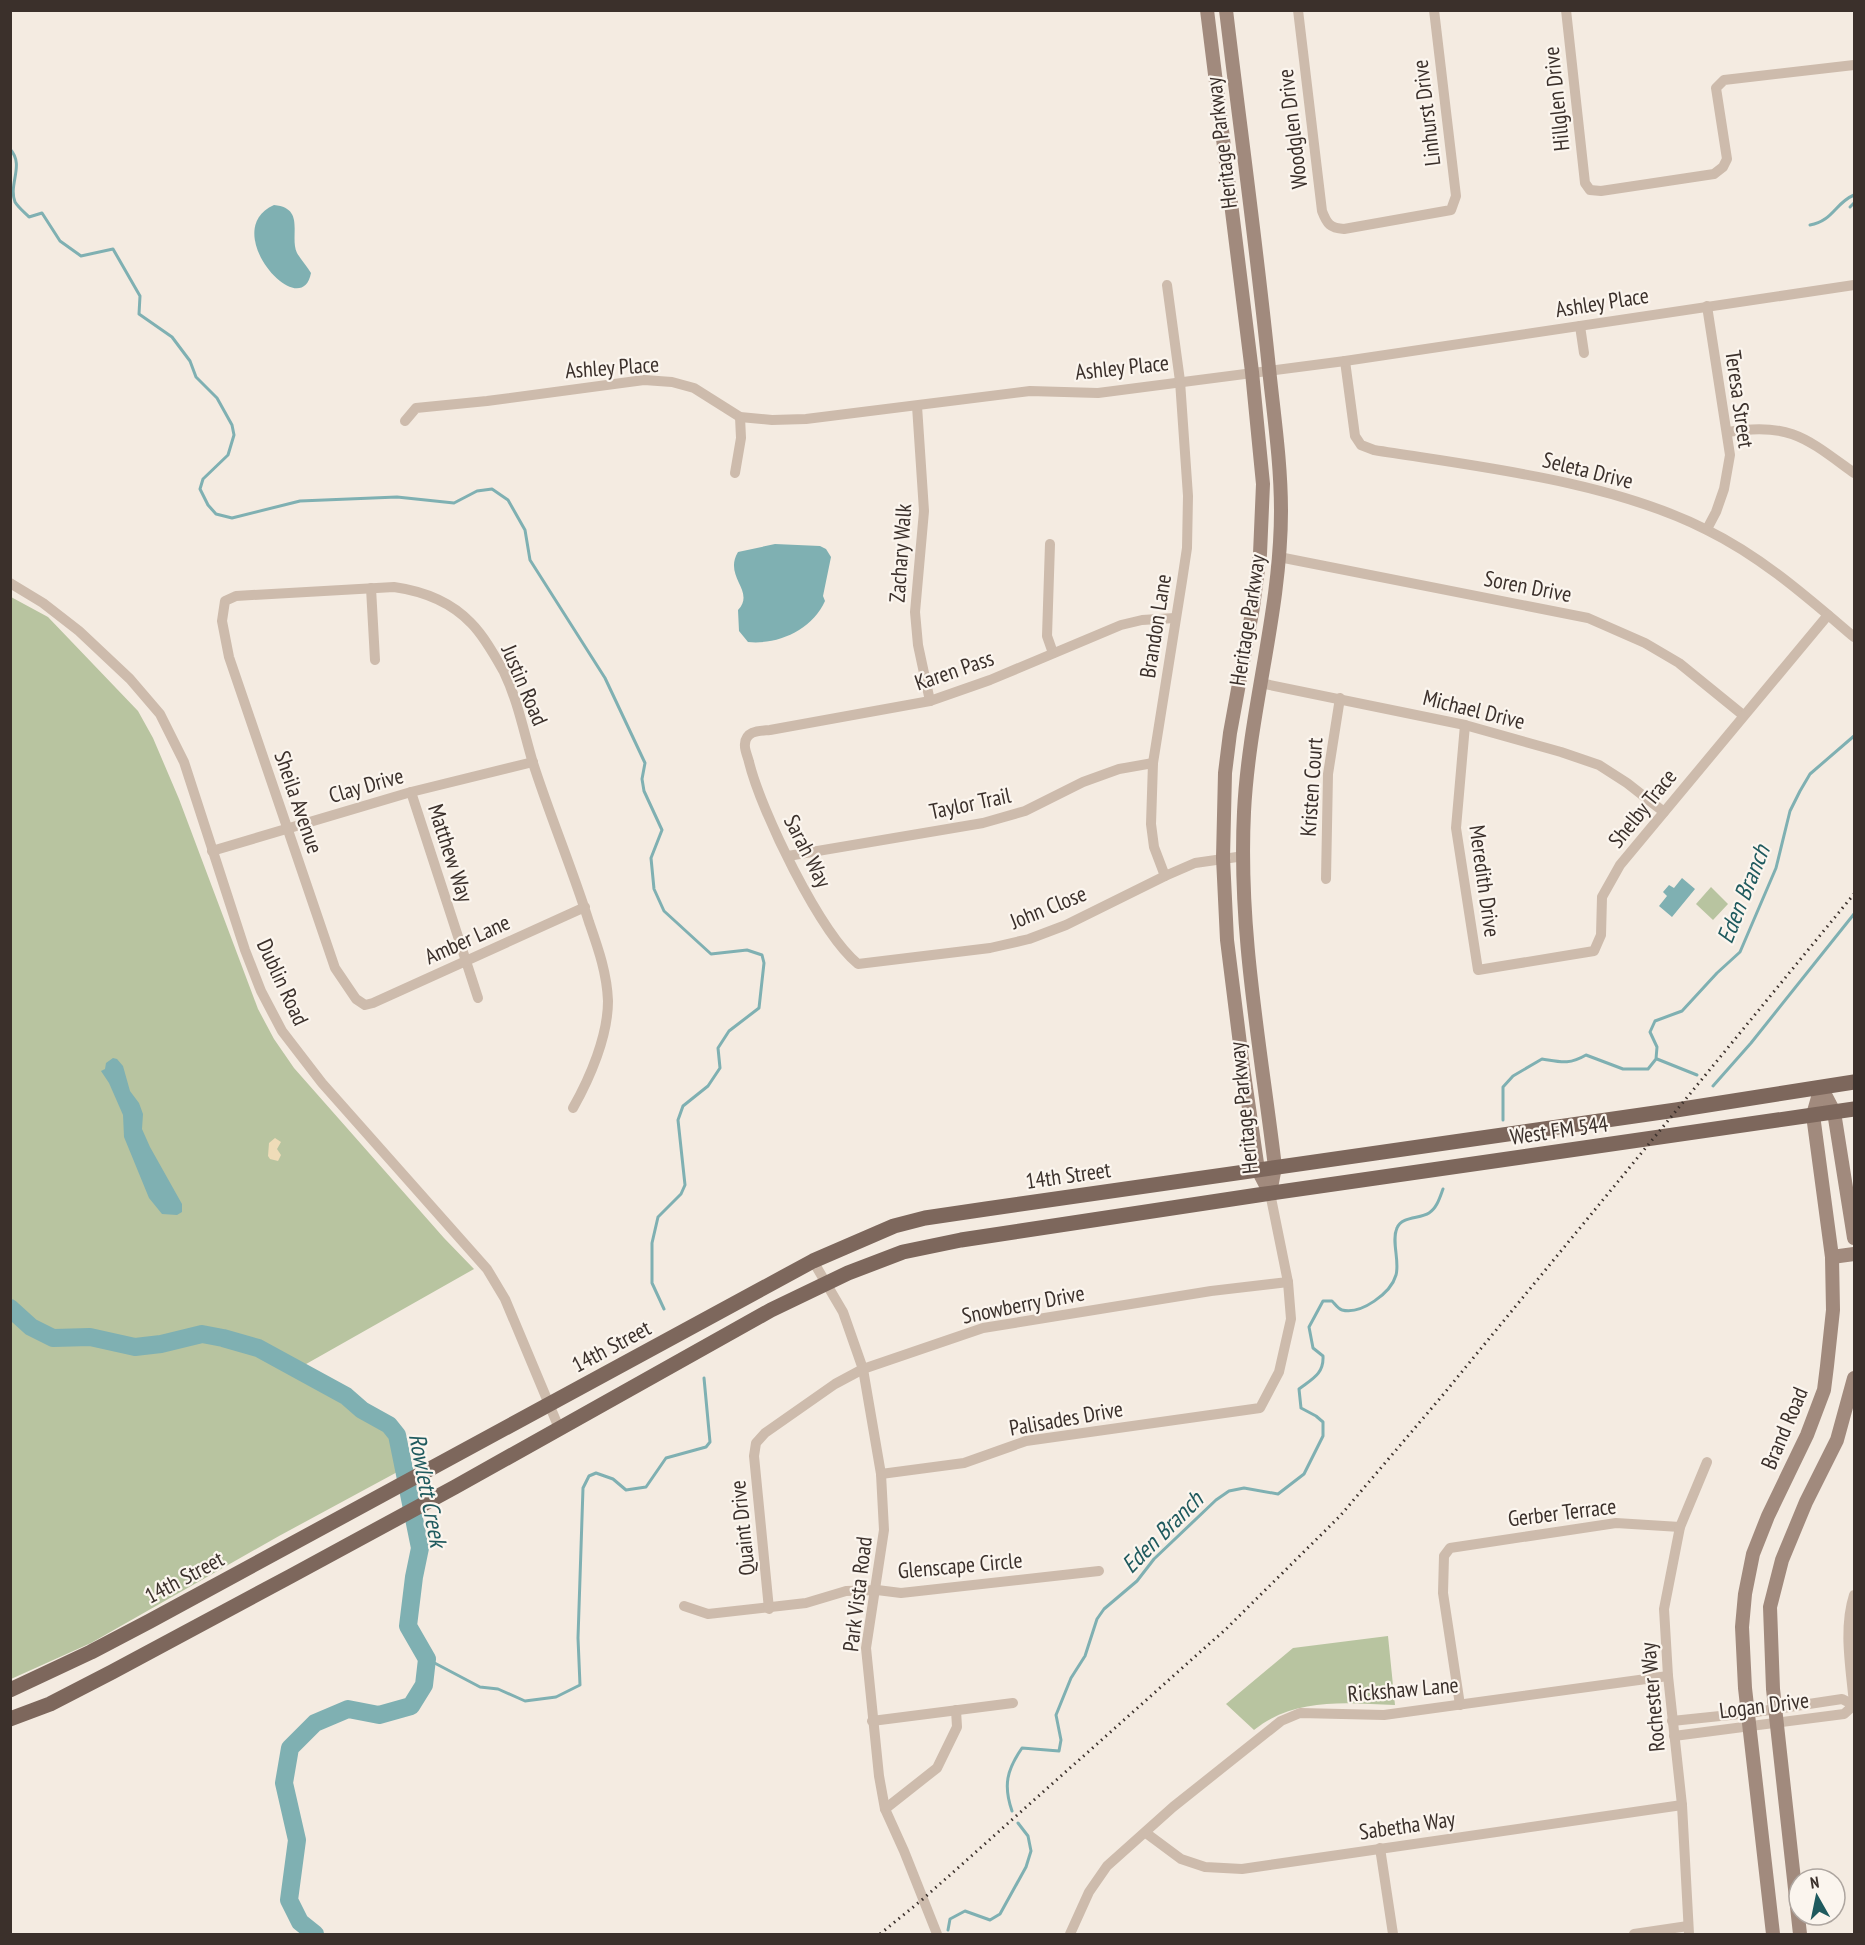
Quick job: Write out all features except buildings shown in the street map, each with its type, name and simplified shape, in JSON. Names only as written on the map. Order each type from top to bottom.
[{"type":"main road","name":"Heritage Parkway","points":[[1207,10],[1252,372],[1263,484],[1260,554],[1227,753],[1222,812],[1227,940],[1258,1170],[1270,1194]]},
{"type":"main road","name":"Heritage Parkway","points":[[1226,10],[1281,477],[1279,557],[1252,724],[1246,777],[1244,856],[1244,912],[1249,976],[1275,1167],[1270,1194]]},
{"type":"main road","points":[[1232,978],[1249,976]]},
{"type":"main road","name":"West FM 544","points":[[1275,1167],[1676,1110],[1854,1082]]},
{"type":"main road","points":[[1821,1087],[1834,1112],[1854,1238]]},
{"type":"main road","name":"Brand Road","points":[[1773,1935],[1745,1688],[1742,1627],[1745,1594],[1753,1554],[1768,1516],[1807,1435],[1824,1390],[1833,1310],[1832,1257],[1813,1115],[1821,1087]]},
{"type":"main road","name":"West FM 544","points":[[1270,1194],[1854,1109]]},
{"type":"main road","name":"14th Street","points":[[10,1689],[91,1652],[150,1621],[813,1261],[884,1230],[925,1218],[1275,1167]]},
{"type":"main road","name":"14th Street","points":[[10,1719],[50,1704],[161,1646],[392,1522],[771,1310],[848,1273],[903,1252],[930,1246],[1270,1194]]},
{"type":"main road","points":[[1832,1257],[1854,1254]]},
{"type":"main road","points":[[1800,1935],[1776,1716],[1770,1607],[1782,1560],[1806,1502],[1837,1440],[1854,1378]]},
{"type":"street","name":"Woodglen Drive","points":[[1298,10],[1322,211],[1326,222],[1332,228],[1344,229],[1451,210]]},
{"type":"street","name":"Linhurst Drive","points":[[1434,10],[1456,196],[1451,210]]},
{"type":"street","name":"Hillglen Drive","points":[[1566,10],[1585,183],[1590,190],[1714,174],[1723,167],[1727,159],[1716,88],[1724,80],[1854,65]]},
{"type":"street","name":"Brandon Lane","points":[[1165,876],[1154,847],[1151,824],[1154,763],[1187,548],[1188,507],[1180,381],[1167,285]]},
{"type":"street","name":"Ashley Place","points":[[405,421],[416,408],[644,380],[672,382],[694,388],[740,417],[772,420],[806,419],[1030,391],[1098,393],[1269,369],[1345,361],[1854,285]]},
{"type":"street","name":"Teresa Street","points":[[1707,306],[1730,455],[1727,477],[1716,512],[1707,529]]},
{"type":"street","points":[[1580,326],[1584,353]]},
{"type":"street","name":"Seleta Drive","points":[[1345,361],[1355,436],[1360,445],[1374,450],[1589,488],[1636,502],[1707,529],[1763,563],[1854,638]]},
{"type":"street","name":"Zachary Walk","points":[[917,406],[924,511],[915,612],[918,645],[930,701]]},
{"type":"street","points":[[735,473],[741,438],[740,417]]},
{"type":"street","points":[[1728,432],[1759,428],[1788,432],[1828,453],[1854,472]]},
{"type":"street","points":[[1050,544],[1047,636],[1053,653]]},
{"type":"street","name":"Soren Drive","points":[[1279,557],[1588,618],[1645,643],[1679,663],[1743,715]]},
{"type":"street","name":"Dublin Road","points":[[10,583],[43,603],[79,631],[119,668],[152,704],[165,724],[183,762],[248,957],[274,1019],[322,1083],[487,1269],[505,1299],[559,1428]]},
{"type":"street","name":"Justin Road","points":[[225,601],[236,596],[371,588],[394,587],[413,590],[451,607],[472,623],[490,648],[504,673],[521,717],[533,762],[585,907],[605,971],[608,1002],[606,1027],[589,1080],[573,1108]]},
{"type":"street","points":[[371,588],[375,660]]},
{"type":"street","name":"Sheila Avenue","points":[[225,601],[222,621],[229,657],[335,968],[356,999],[365,1005]]},
{"type":"street","name":"Shelby Trace","points":[[1478,970],[1594,951],[1601,935],[1600,909],[1605,889],[1620,865],[1828,615]]},
{"type":"street","name":"Karen Pass","points":[[744,744],[749,734],[754,731],[930,701],[957,693],[1120,625],[1157,618],[1175,618]]},
{"type":"street","name":"Michael Drive","points":[[1260,683],[1465,724],[1599,765],[1627,783],[1664,812]]},
{"type":"street","name":"Kristen Court","points":[[1326,879],[1328,774],[1340,698]]},
{"type":"street","name":"Meredith Drive","points":[[1465,724],[1456,828],[1478,970]]},
{"type":"street","name":"Sarah Way","points":[[744,744],[753,779],[788,856],[822,919],[850,957],[858,964]]},
{"type":"street","name":"Clay Drive","points":[[212,851],[411,792],[533,762]]},
{"type":"street","name":"Taylor Trail","points":[[788,856],[983,823],[1025,811],[1083,782],[1119,769],[1154,763]]},
{"type":"street","name":"Matthew Way","points":[[411,792],[478,998]]},
{"type":"street","name":"John Close","points":[[858,964],[990,948],[1029,939],[1066,925],[1195,863],[1244,856]]},
{"type":"street","name":"Amber Lane","points":[[365,1005],[585,907]]},
{"type":"street","points":[[1270,1194],[1288,1282]]},
{"type":"street","name":"Park Vista Road","points":[[813,1261],[843,1311],[863,1369],[881,1474],[884,1530],[877,1590],[866,1648],[879,1776],[885,1809],[937,1935]]},
{"type":"street","name":"Snowberry Drive","points":[[756,1443],[765,1433],[836,1384],[863,1369],[983,1328],[1288,1282]]},
{"type":"street","name":"Palisades Drive","points":[[881,1474],[964,1463],[1026,1441],[1260,1408],[1279,1372],[1291,1319],[1288,1282]]},
{"type":"street","name":"Quaint Drive","points":[[756,1443],[754,1456],[769,1609]]},
{"type":"street","name":"Rochester Way","points":[[1689,1930],[1682,1805],[1672,1721],[1664,1609],[1680,1527],[1707,1462]]},
{"type":"street","name":"Gerber Terrace","points":[[1460,1705],[1443,1593],[1444,1556],[1450,1548],[1616,1523],[1680,1527]]},
{"type":"street","name":"Glenscape Circle","points":[[684,1606],[708,1614],[769,1609],[806,1603],[846,1591],[877,1590],[901,1593],[1099,1571]]},
{"type":"street","points":[[1854,1594],[1850,1609],[1849,1648],[1854,1704]]},
{"type":"street","name":"Rickshaw Lane","points":[[1070,1935],[1089,1892],[1107,1866],[1173,1807],[1281,1721],[1291,1716],[1300,1713],[1384,1715],[1668,1676]]},
{"type":"street","name":"Logan Drive","points":[[1672,1721],[1844,1714],[1854,1705],[1842,1699],[1776,1716]]},
{"type":"street","points":[[872,1721],[1012,1703]]},
{"type":"street","points":[[885,1809],[937,1768],[957,1727],[956,1710]]},
{"type":"street","name":"Logan Drive","points":[[1674,1736],[1750,1719]]},
{"type":"street","name":"Sabetha Way","points":[[1146,1833],[1181,1859],[1205,1867],[1242,1869],[1682,1805]]},
{"type":"street","points":[[1380,1848],[1393,1935]]},
{"type":"street","points":[[1634,1935],[1689,1930]]},
{"type":"green space","points":[[11,597],[48,617],[138,711],[153,738],[179,799],[258,1009],[274,1039],[294,1068],[474,1269],[292,1372],[390,1434],[401,1470],[279,1536],[91,1643],[11,1679]]},
{"type":"green space","points":[[1711,887],[1728,904],[1713,920],[1696,904]]},
{"type":"green space","points":[[1388,1636],[1395,1705],[1340,1703],[1304,1707],[1270,1719],[1254,1730],[1226,1704],[1293,1648]]},
{"type":"sand","points":[[275,1138],[281,1142],[277,1149],[281,1155],[278,1161],[268,1156],[269,1143]]},
{"type":"water","points":[[274,205],[284,207],[293,217],[297,253],[311,273],[304,286],[293,288],[280,281],[267,268],[258,251],[254,233],[259,217]]},
{"type":"water","points":[[775,544],[820,546],[826,549],[831,557],[823,596],[825,601],[812,620],[793,634],[771,641],[748,642],[739,631],[738,610],[743,603],[743,596],[734,569],[734,561],[738,552]]},
{"type":"water","points":[[1682,878],[1695,889],[1672,917],[1659,906],[1667,896],[1663,892],[1669,885],[1674,888]]},
{"type":"water","points":[[113,1058],[123,1066],[130,1091],[139,1103],[143,1114],[142,1129],[182,1204],[182,1212],[177,1215],[162,1214],[149,1198],[124,1137],[123,1115],[101,1071]]},
{"type":"waterway","points":[[10,149],[16,162],[13,195],[18,206],[29,217],[42,213],[60,241],[81,256],[113,249],[140,296],[139,314],[172,337],[190,361],[196,377],[217,398],[232,425],[234,435],[228,455],[203,479],[200,489],[208,505],[216,514],[232,518],[300,501],[397,497],[454,503],[477,491],[492,489],[508,500],[525,530],[530,560],[605,678],[645,763],[642,779],[644,791],[662,830],[651,858],[654,889],[664,911],[711,954],[747,950],[762,955],[764,963],[759,1008],[729,1031],[718,1048],[720,1068],[708,1086],[683,1106],[678,1120],[685,1185],[681,1194],[658,1217],[652,1243],[652,1283],[664,1309]]},
{"type":"waterway","points":[[1810,225],[1824,220],[1842,202],[1854,195]]},
{"type":"waterway","points":[[1850,207],[1854,203]]},
{"type":"waterway","name":"Eden Branch","points":[[1503,1120],[1503,1087],[1513,1076],[1542,1059],[1560,1062],[1586,1055],[1623,1069],[1648,1069],[1656,1059],[1657,1047],[1650,1032],[1655,1021],[1682,1011],[1740,952],[1776,868],[1790,811],[1800,791],[1810,774],[1854,736]]},
{"type":"waterway","points":[[1713,1086],[1751,1043],[1854,914]]},
{"type":"waterway","points":[[1657,1059],[1697,1075]]},
{"type":"waterway","name":"Eden Branch","points":[[1012,1811],[1007,1785],[1013,1763],[1022,1748],[1059,1751],[1061,1740],[1056,1715],[1071,1678],[1085,1656],[1097,1619],[1104,1609],[1137,1581],[1154,1559],[1216,1500],[1229,1491],[1244,1488],[1278,1494],[1304,1474],[1323,1436],[1323,1422],[1301,1408],[1299,1389],[1316,1376],[1323,1362],[1323,1356],[1313,1348],[1309,1327],[1323,1301],[1332,1301],[1338,1308],[1350,1311],[1366,1306],[1388,1289],[1396,1275],[1395,1233],[1399,1224],[1432,1211],[1443,1189]]},
{"type":"waterway","name":"Rowlett Creek","points":[[10,1308],[31,1327],[53,1338],[90,1337],[135,1347],[161,1344],[202,1334],[258,1348],[346,1396],[362,1410],[389,1425],[397,1435],[420,1548],[408,1626],[427,1659],[424,1685],[411,1706],[379,1715],[348,1709],[315,1723],[290,1748],[284,1783],[297,1840],[289,1900],[300,1922],[315,1934]]},
{"type":"waterway","points":[[427,1659],[480,1687],[498,1689],[525,1701],[556,1697],[580,1685],[578,1638],[583,1488],[589,1476],[596,1473],[613,1479],[626,1490],[646,1487],[666,1458],[706,1447],[710,1442],[704,1378]]},
{"type":"waterway","name":"Eden Branch","points":[[948,1930],[950,1919],[965,1911],[990,1920],[1000,1914],[1026,1867],[1031,1851],[1028,1836],[1018,1823]]},
{"type":"railway","points":[[880,1934],[923,1899],[1226,1629],[1340,1516],[1442,1396],[1854,894]]}]
